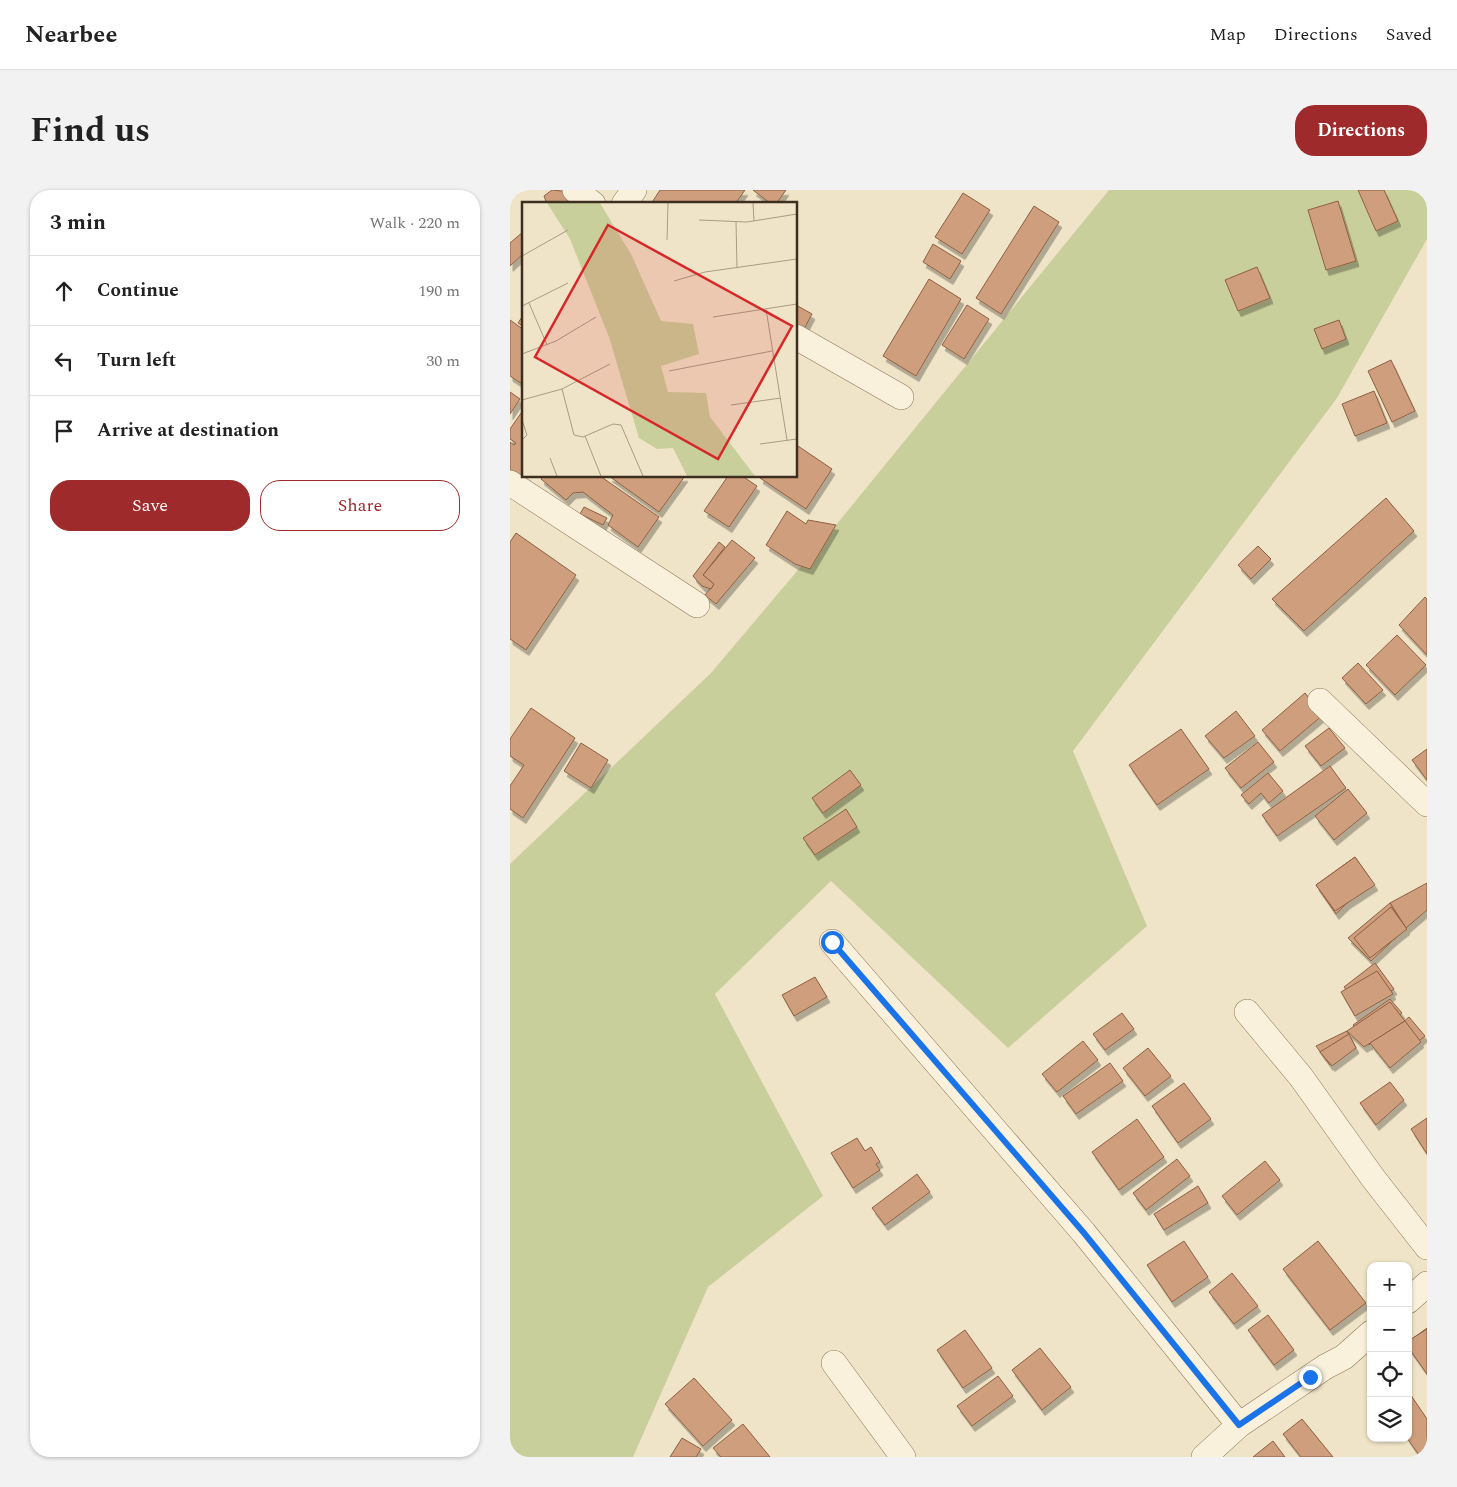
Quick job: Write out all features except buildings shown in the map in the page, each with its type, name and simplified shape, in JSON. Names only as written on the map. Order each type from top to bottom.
[{"type":"street","points":[[575,190],[590,202]]},
{"type":"street","points":[[625,202],[634,190]]},
{"type":"street","points":[[798,338],[901,397]]},
{"type":"street","points":[[510,483],[697,605]]},
{"type":"street","points":[[1320,701],[1427,804]]},
{"type":"street","points":[[832,942],[1084,1233],[1239,1425]]},
{"type":"street","points":[[1248,1012],[1302,1077],[1373,1178],[1427,1247]]},
{"type":"street","points":[[1412,1297],[1427,1284]]},
{"type":"street","points":[[1204,1457],[1239,1425],[1318,1372],[1344,1357],[1367,1337]]},
{"type":"street","points":[[834,1363],[903,1457]]},
{"type":"green space","points":[[1109,190],[1427,190],[1427,239],[1337,398],[1073,751],[1147,926],[1008,1048],[831,881],[715,994],[823,1196],[708,1287],[633,1457],[510,1457],[510,864],[711,673],[836,525]]},
{"type":"route","points":[[832,942],[1084,1233],[1239,1425],[1310,1377]]}]
